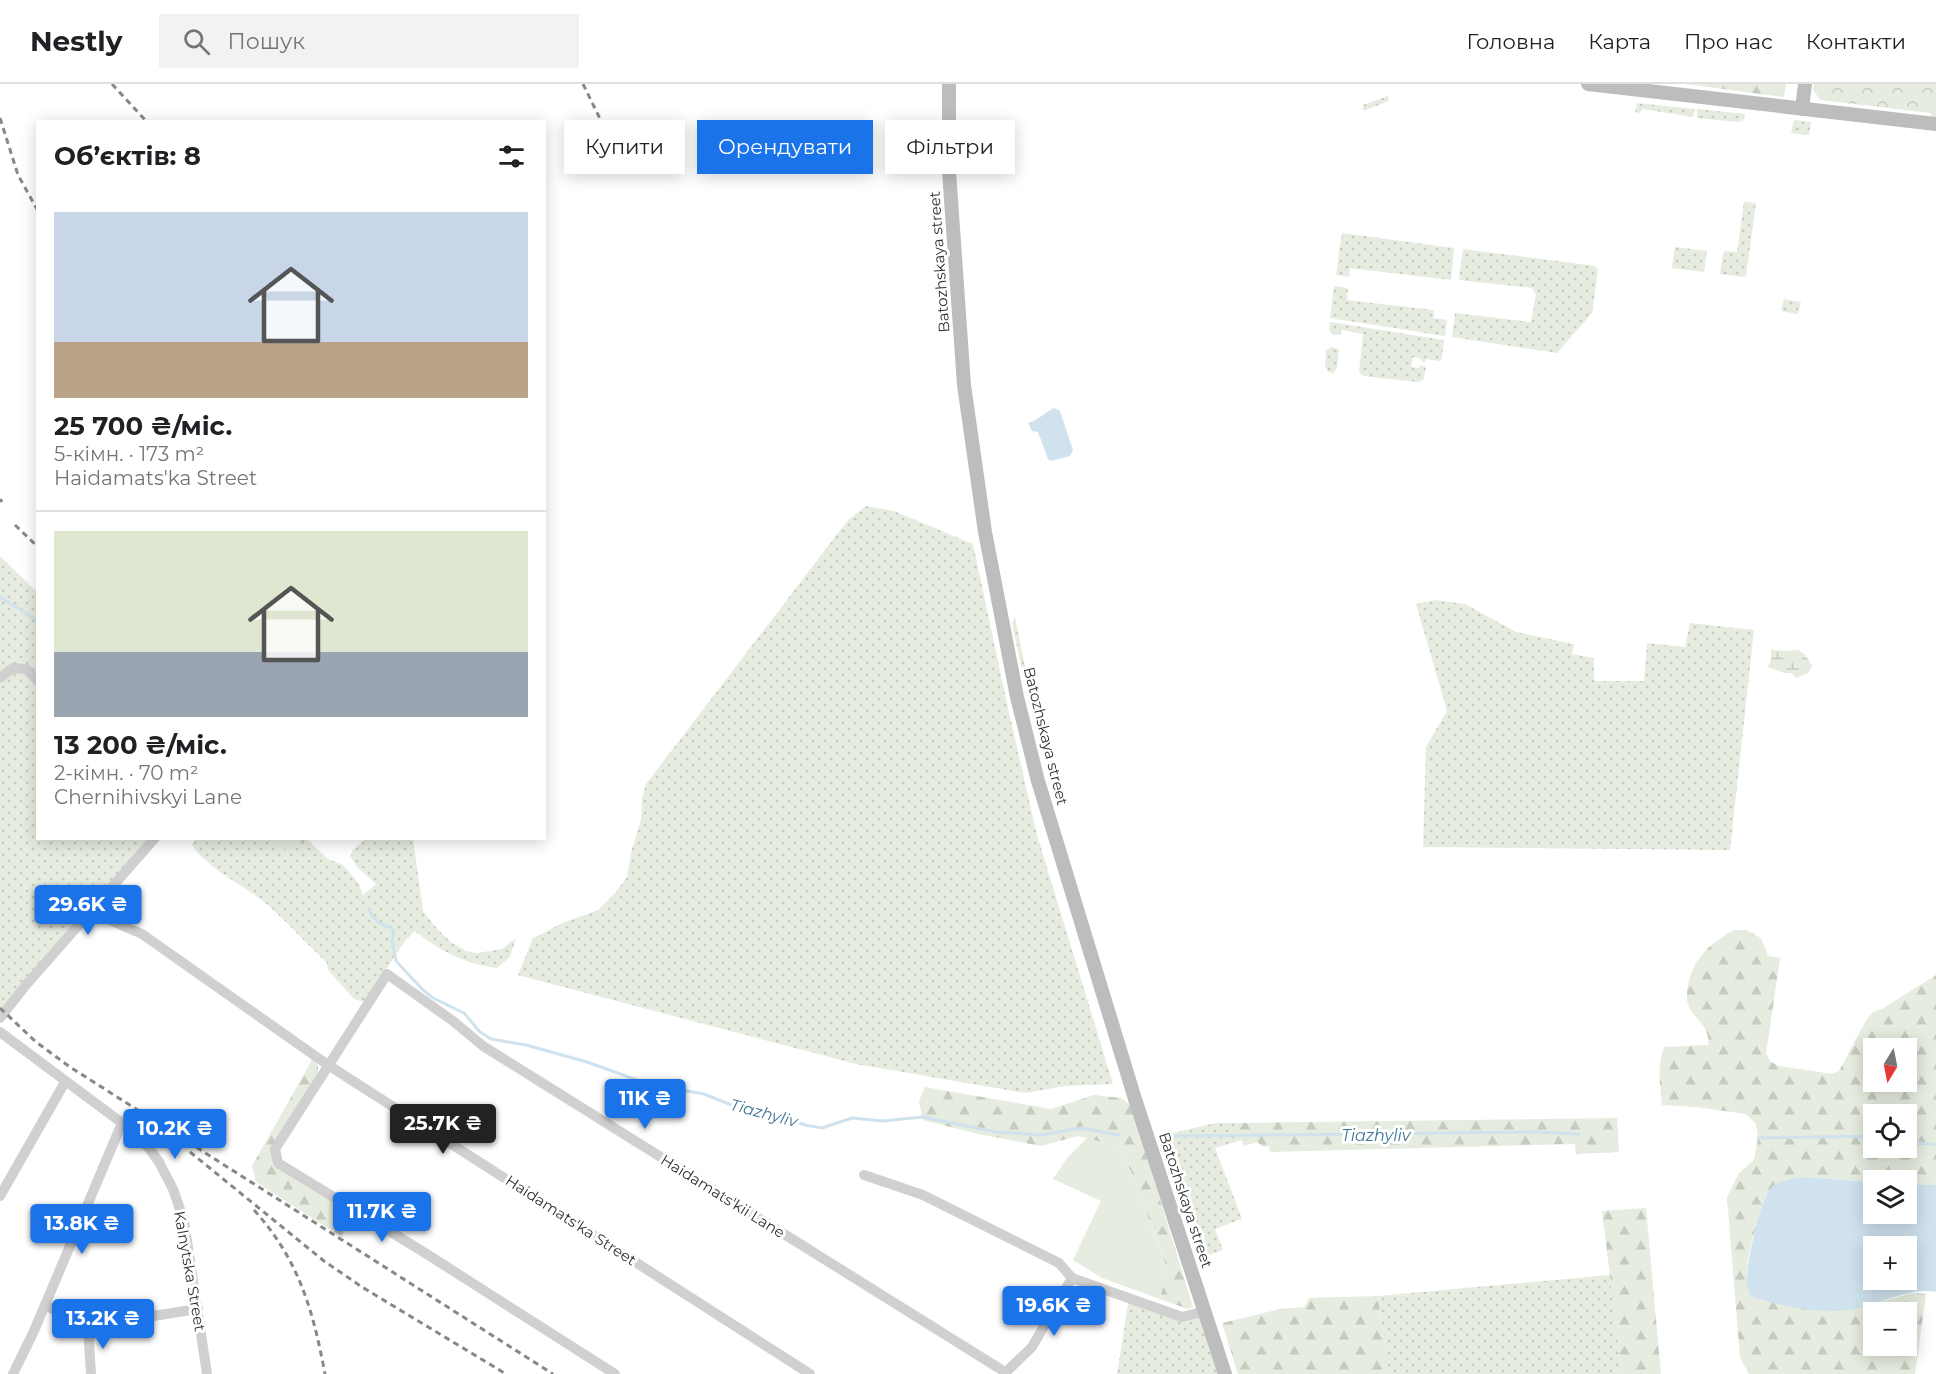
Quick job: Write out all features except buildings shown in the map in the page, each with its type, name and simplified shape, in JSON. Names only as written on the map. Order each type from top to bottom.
[{"type":"street","name":"Batozhskaya street","points":[[949,84],[949,171],[964,385],[985,532],[1017,697],[1038,781],[1135,1099],[1225,1374]]},
{"type":"street","points":[[1588,84],[1936,124]]},
{"type":"street","points":[[1802,109],[1805,84]]},
{"type":"street","points":[[0,678],[13,668],[26,669],[36,679]]},
{"type":"street","points":[[0,1018],[152,840]]},
{"type":"street","name":"Haidamats'ka Street","points":[[91,912],[141,934],[328,1065],[810,1374]]},
{"type":"street","name":"Haidamats'kii Lane","points":[[328,1065],[387,974],[453,1021],[483,1046],[1004,1373]]},
{"type":"street","name":"Kalnytska Street","points":[[0,1032],[122,1123],[149,1148],[173,1189],[186,1232],[207,1374]]},
{"type":"street","points":[[328,1065],[275,1149],[278,1163],[422,1251],[615,1374]]},
{"type":"street","points":[[0,1196],[65,1082]]},
{"type":"street","points":[[13,1374],[45,1305],[122,1123]]},
{"type":"street","points":[[864,1175],[934,1200],[1059,1263],[1072,1278],[1182,1317],[1205,1311]]},
{"type":"street","points":[[1004,1373],[1032,1347],[1072,1278]]},
{"type":"street","points":[[45,1305],[88,1327],[198,1309]]},
{"type":"street","points":[[88,1327],[91,1374]]},
{"type":"green space","points":[[1685,84],[1786,84],[1784,97]]},
{"type":"green space","points":[[1814,84],[1936,84],[1936,118],[1930,113],[1820,100],[1813,89]]},
{"type":"green space","points":[[1388,96],[1389,101],[1363,111],[1363,105]]},
{"type":"green space","points":[[1637,103],[1695,109],[1693,117],[1643,109],[1639,113],[1635,112]]},
{"type":"green space","points":[[1697,109],[1745,114],[1744,120],[1738,122],[1697,118]]},
{"type":"green space","points":[[1794,120],[1811,122],[1809,135],[1791,133]]},
{"type":"green space","points":[[1744,202],[1756,203],[1746,276],[1720,274],[1725,251],[1737,252]]},
{"type":"green space","points":[[1342,233],[1454,248],[1451,280],[1350,268],[1349,277],[1336,275]]},
{"type":"green space","points":[[1675,247],[1707,251],[1704,272],[1672,268]]},
{"type":"green space","points":[[1463,249],[1595,266],[1598,270],[1592,313],[1557,353],[1452,337],[1455,313],[1531,322],[1536,294],[1532,288],[1459,280]]},
{"type":"green space","points":[[1334,286],[1348,288],[1347,300],[1434,310],[1433,318],[1447,320],[1445,336],[1330,318]]},
{"type":"green space","points":[[1784,299],[1801,302],[1798,314],[1781,311]]},
{"type":"green space","points":[[1330,322],[1444,340],[1442,359],[1439,361],[1426,359],[1422,362],[1420,358],[1413,357],[1411,367],[1419,368],[1420,365],[1426,368],[1423,380],[1418,382],[1363,376],[1359,372],[1363,334],[1342,330],[1340,335],[1333,335],[1329,330]]},
{"type":"green space","points":[[1332,347],[1339,350],[1337,368],[1333,373],[1328,372],[1325,365],[1326,350]]},
{"type":"green space","points":[[866,506],[894,511],[973,544],[1037,835],[1113,1084],[1064,1086],[1026,1093],[856,1064],[518,975],[533,938],[565,922],[598,910],[627,877],[632,849],[641,820],[642,798],[646,784],[848,520]]},
{"type":"green space","points":[[0,556],[36,591],[36,840],[154,840],[0,1018]]},
{"type":"green space","points":[[1435,600],[1465,604],[1516,632],[1574,644],[1572,654],[1594,658],[1594,681],[1644,681],[1647,643],[1685,647],[1690,623],[1754,630],[1730,850],[1423,847],[1426,747],[1447,711],[1416,604]]},
{"type":"green space","points":[[1015,617],[1026,671],[1022,670],[1012,623]]},
{"type":"green space","points":[[1771,649],[1799,651],[1812,666],[1808,673],[1796,678],[1792,673],[1784,673],[1768,667],[1771,660]]},
{"type":"green space","points":[[194,840],[275,840],[279,847],[308,840],[328,859],[343,865],[359,884],[363,895],[376,884],[357,867],[351,857],[352,851],[364,840],[413,840],[423,911],[439,931],[466,951],[477,953],[502,949],[516,938],[510,957],[497,968],[474,963],[443,950],[415,931],[405,941],[364,1002],[354,999],[328,970],[327,963],[276,913],[260,898],[218,871],[192,845]]},
{"type":"green space","points":[[274,840],[305,840],[291,851],[278,847]]},
{"type":"green space","points":[[1735,930],[1746,930],[1761,938],[1768,956],[1780,958],[1766,1054],[1771,1062],[1779,1066],[1832,1074],[1839,1071],[1873,1012],[1882,1009],[1936,975],[1936,1185],[1917,1184],[1917,1170],[1863,1170],[1863,1181],[1803,1177],[1766,1195],[1748,1258],[1747,1271],[1750,1296],[1854,1309],[1863,1307],[1863,1356],[1917,1356],[1917,1302],[1880,1302],[1913,1293],[1926,1294],[1915,1374],[1749,1374],[1740,1358],[1727,1197],[1739,1173],[1754,1160],[1758,1138],[1756,1124],[1746,1114],[1662,1105],[1660,1062],[1664,1047],[1709,1045],[1706,1031],[1691,1010],[1687,997],[1694,966],[1711,945]]},
{"type":"green space","points":[[313,1058],[318,1066],[318,1073],[274,1148],[276,1164],[356,1214],[342,1237],[256,1182],[252,1166]]},
{"type":"green space","points":[[925,1087],[1051,1109],[1094,1095],[1121,1098],[1131,1105],[1193,1307],[1188,1309],[1160,1299],[1167,1268],[1132,1173],[1115,1146],[1078,1136],[1041,1146],[978,1134],[923,1120],[919,1101]]},
{"type":"green space","points":[[1617,1118],[1619,1152],[1576,1154],[1575,1144],[1270,1152],[1269,1146],[1263,1147],[1257,1142],[1244,1146],[1235,1123]]},
{"type":"green space","points":[[1215,1123],[1235,1123],[1242,1140],[1215,1148],[1242,1219],[1215,1229],[1223,1250],[1205,1256],[1179,1178],[1176,1155],[1169,1134]]},
{"type":"green space","points":[[1087,1138],[1115,1146],[1132,1173],[1167,1269],[1160,1299],[1102,1278],[1073,1260],[1101,1201],[1053,1179],[1068,1157]]},
{"type":"green space","points":[[1646,1208],[1661,1374],[1622,1374],[1602,1211]]},
{"type":"green space","points":[[1610,1275],[1622,1374],[1389,1374],[1378,1296]]},
{"type":"green space","points":[[1378,1296],[1389,1374],[1238,1374],[1222,1323],[1280,1309],[1304,1307],[1309,1298]]},
{"type":"green space","points":[[1129,1298],[1182,1317],[1205,1311],[1225,1374],[1117,1374]]},
{"type":"water","points":[[1054,408],[1060,411],[1073,450],[1070,456],[1051,461],[1048,459],[1038,432],[1032,431],[1028,423]]},
{"type":"water","points":[[1803,1177],[1863,1181],[1863,1224],[1917,1224],[1917,1184],[1936,1185],[1936,1292],[1916,1292],[1880,1302],[1863,1302],[1863,1307],[1843,1311],[1788,1306],[1750,1296],[1747,1273],[1763,1204],[1772,1187],[1783,1181]]},
{"type":"waterway","name":"Tiazhyliv","points":[[0,597],[36,620]]},
{"type":"waterway","name":"Tiazhyliv","points":[[369,910],[378,921],[391,927],[394,932],[392,941],[396,961],[422,989],[433,998],[464,1013],[480,1032],[491,1039],[526,1045],[587,1062],[648,1084],[704,1094],[734,1106],[778,1115],[805,1125],[822,1128],[852,1118],[883,1121],[923,1117],[996,1132],[1041,1135],[1081,1128],[1119,1135]]},
{"type":"waterway","name":"Tiazhyliv","points":[[1174,1136],[1537,1132],[1579,1134]]},
{"type":"waterway","name":"Tiazhyliv","points":[[1758,1138],[1863,1136]]},
{"type":"waterway","name":"Tiazhyliv","points":[[1917,1142],[1936,1145]]},
{"type":"railway","points":[[112,84],[145,120]]},
{"type":"railway","points":[[583,84],[601,120]]},
{"type":"railway","points":[[0,118],[18,175],[36,207]]},
{"type":"railway","points":[[15,525],[36,545]]},
{"type":"railway","points":[[0,1008],[36,1042],[70,1067],[553,1374]]},
{"type":"railway","points":[[190,1152],[324,1261],[362,1287],[506,1374]]},
{"type":"railway","points":[[254,1210],[282,1248],[302,1287],[315,1328],[325,1374]]}]
